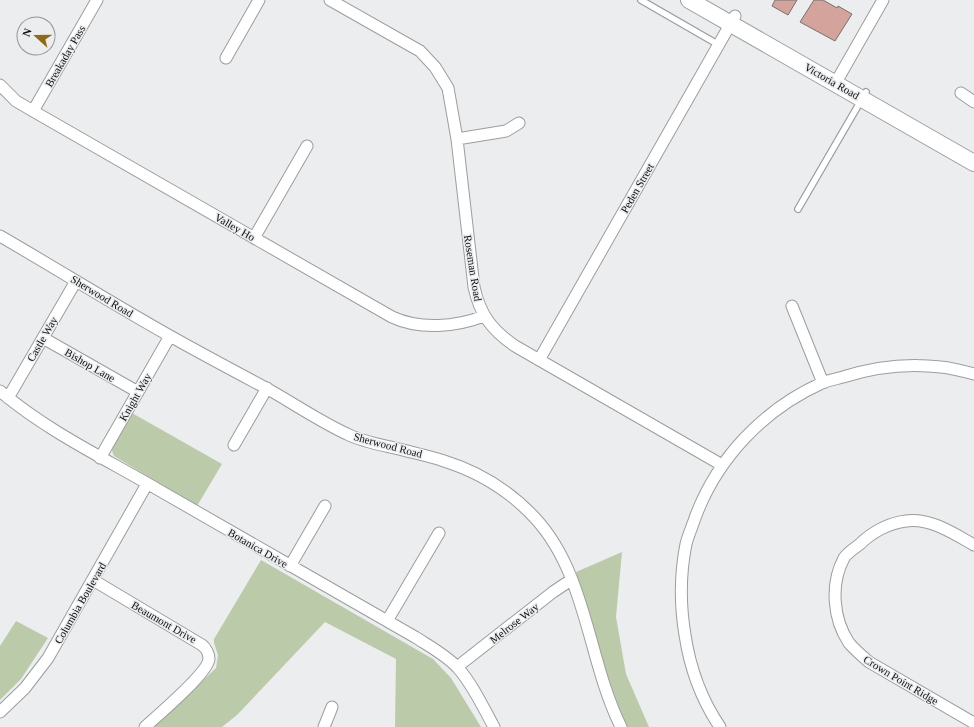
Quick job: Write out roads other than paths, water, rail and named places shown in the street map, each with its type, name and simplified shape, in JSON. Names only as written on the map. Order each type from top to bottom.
[{"type":"main road","name":"Victoria Road","points":[[690,0],[733,20],[864,95],[974,153]]},
{"type":"main road","name":"Victoria Road","points":[[706,0],[733,20]]},
{"type":"main road","name":"Victoria Road","points":[[864,95],[974,163]]},
{"type":"street","name":"Breakaday Pass","points":[[33,111],[97,0]]},
{"type":"street","points":[[226,58],[259,0]]},
{"type":"street","name":"Roseman Road","points":[[330,0],[420,51],[435,67],[448,88],[457,139],[474,287],[484,316],[495,330],[505,340],[722,465]]},
{"type":"street","points":[[837,80],[883,0]]},
{"type":"street","name":"Peden Street","points":[[539,360],[733,20]]},
{"type":"street","name":"Valley Ho","points":[[0,85],[16,101],[401,321],[421,325],[435,325],[468,322],[484,316]]},
{"type":"street","points":[[961,93],[974,102]]},
{"type":"street","points":[[457,139],[506,131],[519,123]]},
{"type":"street","points":[[254,238],[307,146]]},
{"type":"street","name":"Sherwood Road","points":[[0,236],[170,336],[353,437],[444,461],[472,472],[496,485],[518,502],[536,519],[556,545],[579,598],[608,698],[621,727]]},
{"type":"street","name":"Castle Way","points":[[4,394],[42,338],[76,281]]},
{"type":"street","points":[[792,306],[823,383]]},
{"type":"street","name":"Knight Way","points":[[100,458],[170,336]]},
{"type":"street","name":"Bishop Lane","points":[[42,338],[138,392]]},
{"type":"street","points":[[720,727],[709,711],[696,682],[688,657],[683,622],[681,583],[686,543],[699,507],[722,465],[740,442],[758,424],[796,397],[823,383],[857,372],[886,366],[941,367],[974,374]]},
{"type":"street","points":[[234,445],[266,388]]},
{"type":"street","name":"Botanica Drive","points":[[4,394],[63,436],[100,458],[148,484],[434,649],[457,667],[471,685],[494,727]]},
{"type":"street","name":"Columbia Boulevard","points":[[0,712],[25,688],[48,658],[148,484]]},
{"type":"street","points":[[290,566],[325,506]]},
{"type":"street","name":"Crown Point Ridge","points":[[974,545],[943,527],[924,522],[906,521],[887,526],[867,537],[844,558],[837,578],[834,599],[839,623],[849,643],[858,653],[869,662],[974,723]]},
{"type":"street","points":[[387,621],[439,533]]},
{"type":"street","name":"Beaumont Drive","points":[[93,580],[202,645],[208,654],[209,659],[207,665],[197,678],[145,727]]},
{"type":"street","name":"Melrose Way","points":[[457,667],[553,592],[571,580]]},
{"type":"street","points":[[324,727],[332,707]]},
{"type":"lane","points":[[641,0],[719,45]]},
{"type":"lane","points":[[798,209],[864,95]]}]
